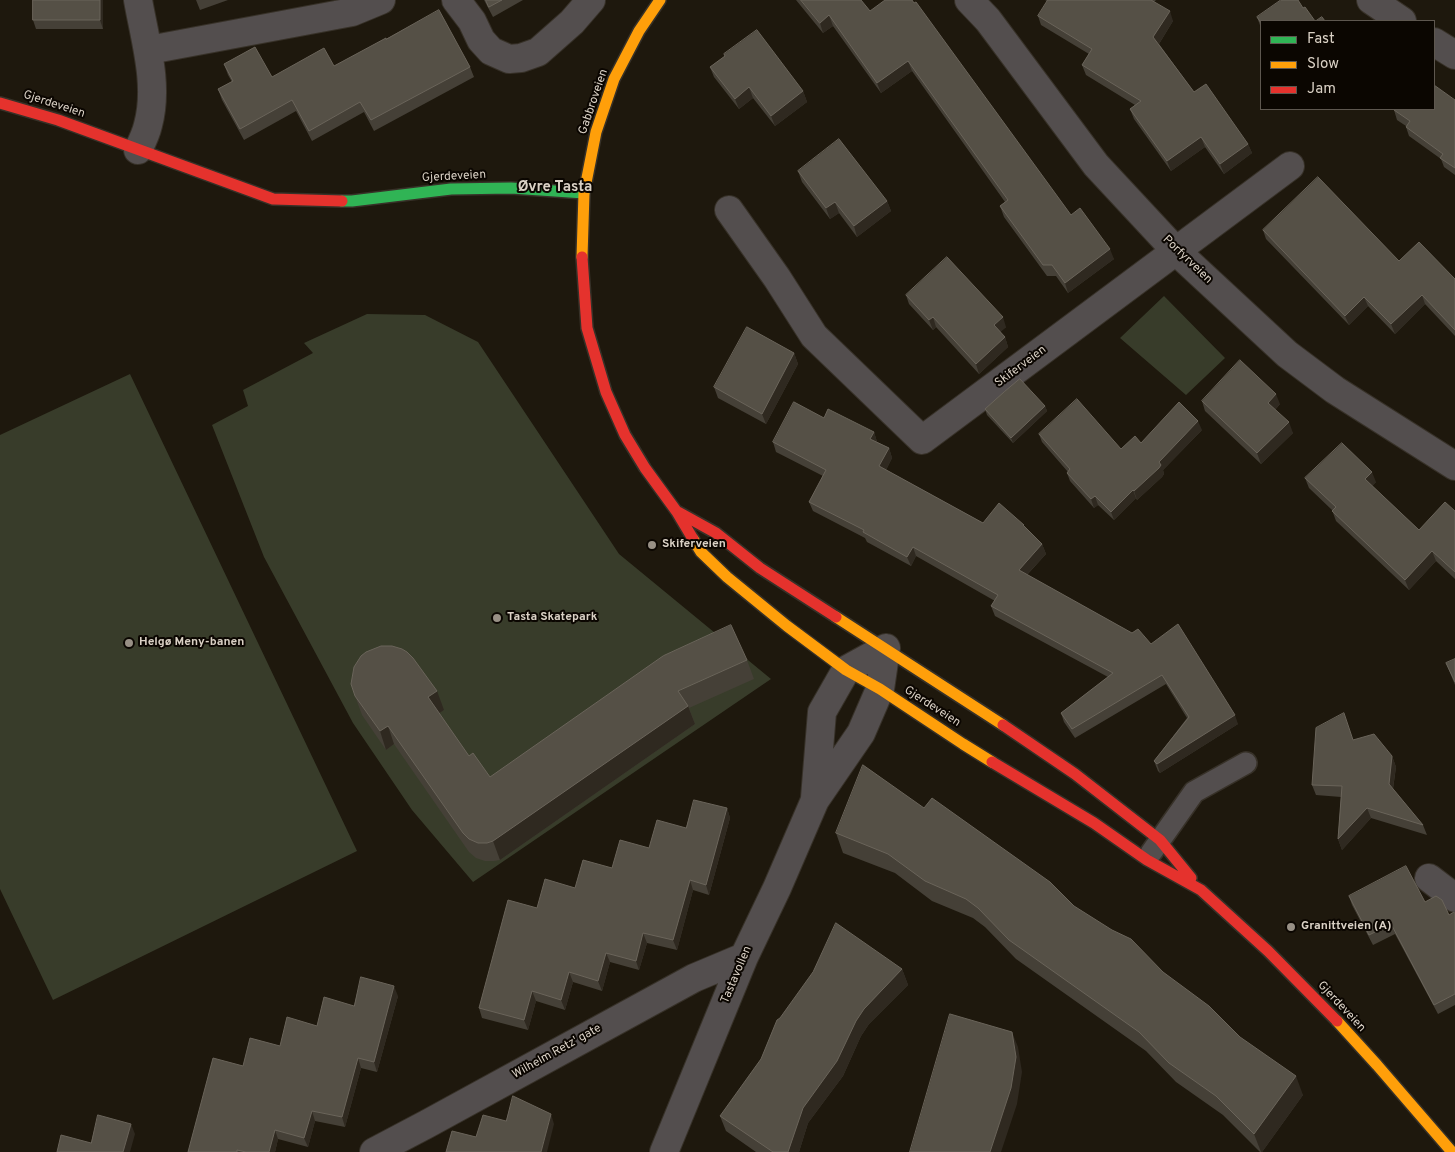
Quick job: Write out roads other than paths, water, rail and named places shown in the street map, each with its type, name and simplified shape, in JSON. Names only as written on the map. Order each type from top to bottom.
[{"type":"main road","name":"Gabbroveien","points":[[584,193],[596,132],[614,79],[639,32],[660,0]]},
{"type":"main road","name":"Gjerdeveien","points":[[0,103],[58,120],[273,199],[352,201],[451,189],[511,188],[584,193],[582,261],[587,328],[606,392],[625,435],[645,468],[677,512],[701,552],[727,577],[787,626],[846,670],[880,689],[963,744],[1094,823],[1148,860],[1201,890]]},
{"type":"main road","name":"Gjerdeveien","points":[[677,512],[716,533],[760,568],[1019,735],[1067,768],[1160,840],[1201,890],[1268,951],[1325,1008],[1452,1152]]},
{"type":"street","points":[[138,0],[149,50],[152,99],[148,126],[138,150]]},
{"type":"street","points":[[149,50],[352,12],[382,0]]},
{"type":"street","points":[[456,0],[472,21],[481,40],[491,51],[508,59],[521,58],[538,52],[572,22],[591,0]]},
{"type":"street","name":"Porfyrveien","points":[[969,0],[988,20],[1096,165],[1176,251],[1287,354],[1335,390],[1455,466]]},
{"type":"street","points":[[1371,0],[1401,20]]},
{"type":"street","points":[[1435,43],[1455,54]]},
{"type":"street","name":"Skiferveien","points":[[729,210],[778,278],[814,336],[922,440],[1290,166]]},
{"type":"street","points":[[846,670],[886,648]]},
{"type":"street","name":"Tastavollen","points":[[664,1152],[744,957],[777,888],[815,800],[861,733],[880,689],[886,648]]},
{"type":"street","name":"Tastavollen","points":[[815,800],[822,712],[846,670]]},
{"type":"street","points":[[1429,878],[1455,898]]},
{"type":"street","name":"Wilhelm Retz' gate","points":[[374,1152],[686,982],[744,957]]},
{"type":"lane","points":[[1148,860],[1194,792],[1246,763]]},
{"type":"place","name":"Skiferveien","points":[[652,545]]},
{"type":"place","name":"Tasta Skatepark","points":[[497,618]]},
{"type":"place","name":"Helgø Meny-banen","points":[[129,643]]},
{"type":"place","name":"Granittveien (A)","points":[[1291,927]]},
{"type":"district","name":"Øvre Tasta","points":[[555,188]]}]
